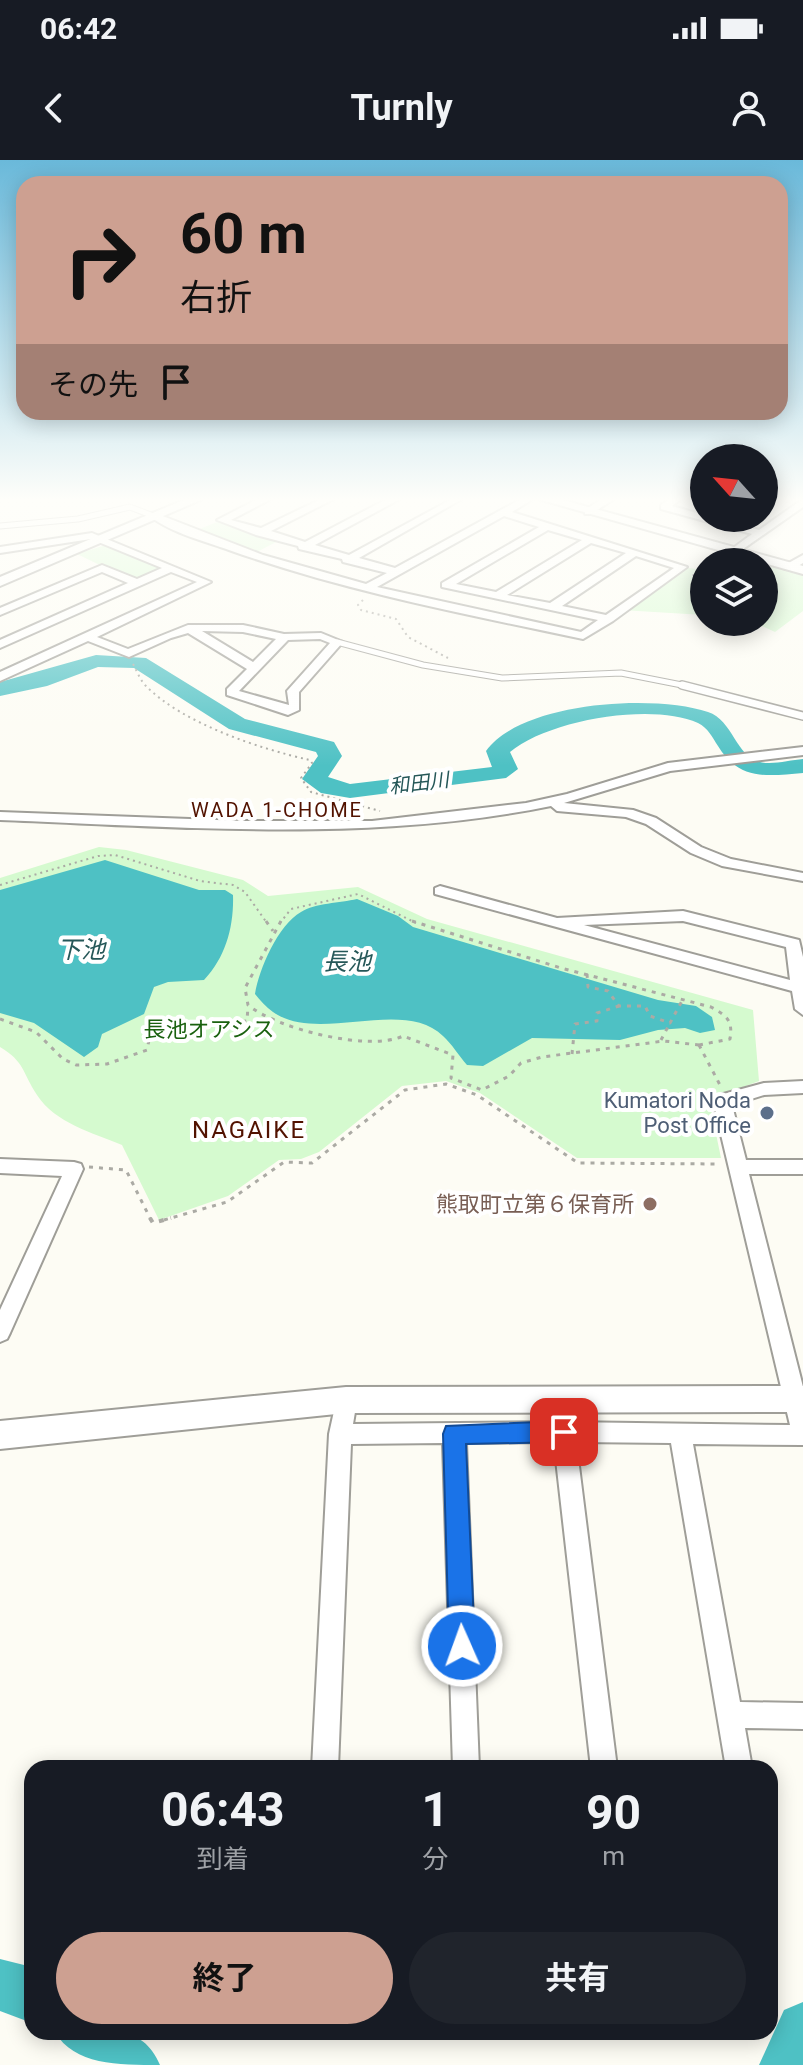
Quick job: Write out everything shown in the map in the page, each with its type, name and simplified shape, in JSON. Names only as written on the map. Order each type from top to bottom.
[{"type":"street","points":[[0,612],[56,588]]},
{"type":"street","points":[[0,677],[51,637],[129,588]]},
{"type":"street","points":[[88,637],[193,588]]},
{"type":"street","points":[[368,588],[583,636],[653,588]]},
{"type":"street","points":[[461,588],[609,619]]},
{"type":"street","points":[[499,595],[511,588]]},
{"type":"street","points":[[554,606],[581,588]]},
{"type":"street","points":[[0,644],[51,637],[88,637],[129,653],[160,637],[188,628],[241,626],[284,638],[321,636],[337,642],[293,691],[295,707],[288,711],[231,692],[284,638]]},
{"type":"street","points":[[188,628],[254,668]]},
{"type":"street","points":[[0,816],[299,826],[401,823],[526,807],[570,798],[668,767],[803,751]]},
{"type":"street","points":[[526,807],[600,808],[628,813],[651,821],[696,850],[727,863],[803,877]]},
{"type":"street","points":[[440,891],[800,988]]},
{"type":"street","points":[[556,922],[590,917],[683,916],[793,944],[803,1009]]},
{"type":"street","points":[[340,1434],[803,1433],[798,1399],[722,1101],[764,1089],[803,1087]]},
{"type":"street","points":[[0,1166],[74,1169],[0,1333]]},
{"type":"street","points":[[740,1167],[803,1167]]},
{"type":"street","points":[[0,1435],[346,1400],[798,1399]]},
{"type":"street","points":[[325,1760],[340,1434],[346,1400]]},
{"type":"street","points":[[564,1432],[603,1760]]},
{"type":"street","points":[[680,1433],[738,1760]]},
{"type":"street","points":[[454,1434],[466,1760]]},
{"type":"street","points":[[732,1715],[803,1716]]},
{"type":"lane","points":[[337,642],[423,665],[528,680],[621,673],[722,693],[803,716]]},
{"type":"path","points":[[372,589],[358,605],[361,610],[396,619],[408,637],[478,674]]},
{"type":"path","points":[[132,664],[145,685],[189,715],[270,751],[310,760],[312,763],[301,778],[311,792],[372,807],[401,823]]},
{"type":"path","points":[[0,885],[98,856],[115,855],[200,881],[233,885],[245,892],[273,931]]},
{"type":"path","points":[[0,1019],[26,1026],[42,1036],[70,1064],[86,1066],[122,1060],[147,1050],[149,1040],[171,1030],[200,1023],[247,1021],[245,988],[273,931],[291,909],[358,894],[422,926],[711,1007],[726,1015],[732,1025],[730,1039],[699,1045],[660,1042],[521,1063],[509,1076],[482,1090],[451,1078],[453,1055],[403,1036],[389,1043],[373,1038],[337,1038],[269,1022],[248,1005]]},
{"type":"path","points":[[587,974],[588,987],[608,991],[619,1006]]},
{"type":"path","points":[[660,1042],[682,1001]]},
{"type":"path","points":[[572,1054],[575,1024],[597,1021],[597,1013],[619,1006],[645,1006],[650,1016],[670,1023]]},
{"type":"path","points":[[699,1045],[705,1059],[717,1070],[722,1101]]},
{"type":"path","points":[[74,1169],[80,1166],[126,1170],[153,1223],[227,1202],[284,1162],[312,1163],[405,1090],[446,1084],[477,1095],[578,1163],[740,1167]]},
{"type":"green space","points":[[652,588],[690,588],[690,614],[621,610]]},
{"type":"green space","points":[[778,588],[803,588],[803,611],[778,630]]},
{"type":"green space","name":"長池オアシス","points":[[99,847],[126,850],[243,880],[268,896],[358,887],[427,919],[753,1010],[759,1081],[709,1100],[721,1158],[577,1158],[480,1093],[446,1081],[402,1086],[319,1152],[301,1159],[279,1160],[228,1196],[159,1220],[122,1145],[75,1126],[54,1113],[37,1095],[19,1063],[0,1047],[0,878]]},
{"type":"water","name":"下池","points":[[105,860],[199,890],[225,890],[233,895],[232,918],[223,951],[204,980],[168,982],[154,987],[144,1014],[102,1034],[98,1047],[84,1057],[34,1023],[0,1013],[0,890]]},
{"type":"water","name":"長池","points":[[357,899],[398,916],[413,927],[658,1000],[696,1006],[712,1017],[715,1030],[700,1033],[685,1028],[658,1030],[620,1040],[532,1038],[483,1066],[467,1065],[443,1036],[426,1025],[406,1020],[313,1024],[292,1021],[270,1010],[255,994],[265,960],[277,937],[293,918],[307,909]]},
{"type":"waterway","name":"和田川","points":[[0,689],[39,681],[96,661],[139,662],[237,724],[326,747],[330,756],[314,779],[330,788],[350,791],[498,773],[506,769],[498,751],[514,738],[565,718],[627,710],[657,709],[703,717],[718,728],[738,758],[754,768],[803,766]]},
{"type":"waterway","points":[[0,1985],[24,1991]]},
{"type":"waterway","points":[[786,2065],[803,2029]]},
{"type":"waterway","points":[[94,2040],[133,2065]]},
{"type":"place","name":"Kumatori Noda Post Office","points":[[767,1113]]},
{"type":"place","name":"熊取町立第６保育所","points":[[650,1204]]},
{"type":"district","name":"WADA 1-CHOME","points":[[277,810]]},
{"type":"district","name":"NAGAIKE","points":[[249,1130]]},
{"type":"route","points":[[462,1646],[454,1434],[564,1432]]}]
